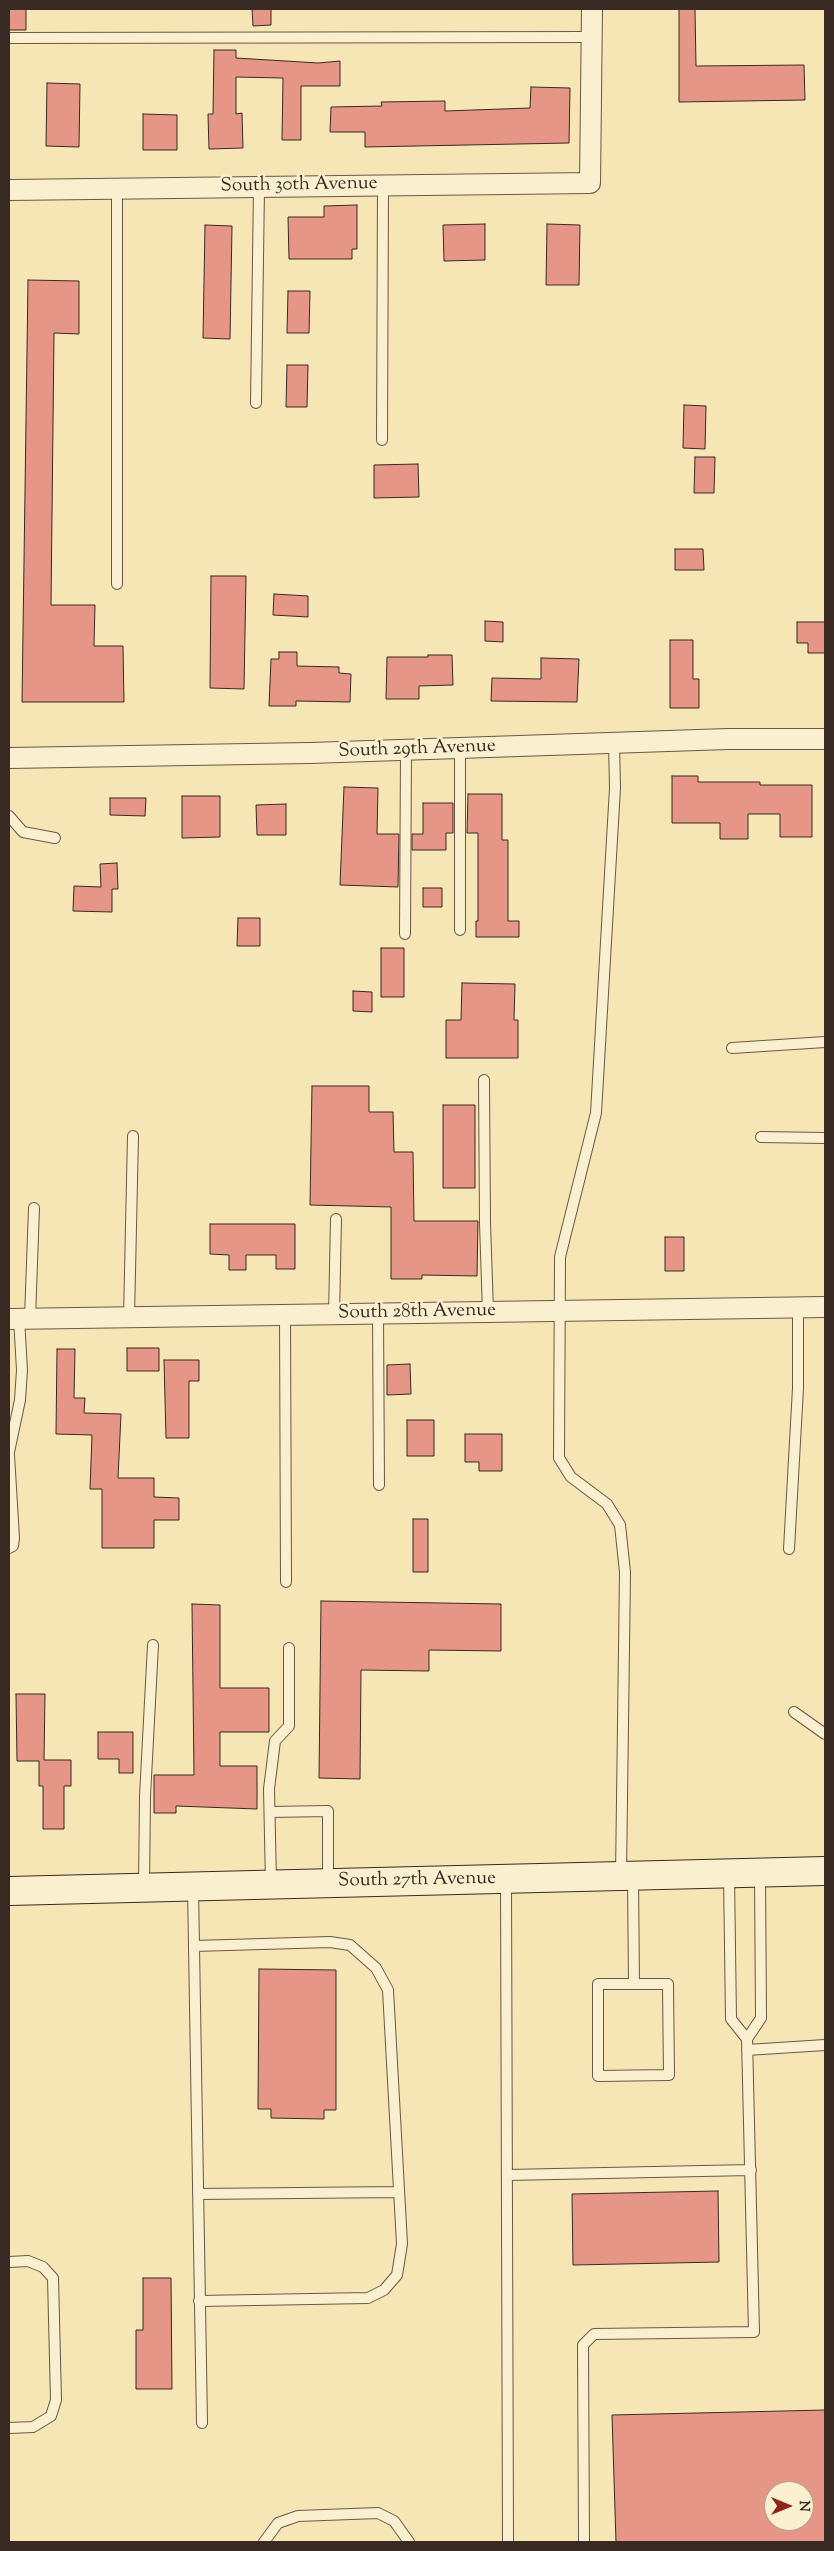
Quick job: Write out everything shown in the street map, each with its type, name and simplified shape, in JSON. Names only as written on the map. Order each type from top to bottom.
[{"type":"main road","name":"South 27th Avenue","points":[[9,1891],[825,1871]]},
{"type":"street","points":[[592,9],[592,37]]},
{"type":"street","name":"South 30th Avenue","points":[[9,190],[590,182],[592,37]]},
{"type":"street","name":"South 29th Avenue","points":[[9,758],[406,750],[728,739],[825,740]]},
{"type":"street","name":"South 28th Avenue","points":[[19,1318],[825,1307]]},
{"type":"lane","points":[[9,38],[592,37]]},
{"type":"lane","points":[[382,440],[383,185]]},
{"type":"lane","points":[[256,403],[259,187]]},
{"type":"lane","points":[[117,189],[117,584]]},
{"type":"lane","points":[[614,743],[615,788],[596,1113],[560,1257],[559,1458],[571,1477],[607,1504],[620,1525],[625,1572],[627,1876],[634,1984]]},
{"type":"lane","points":[[460,748],[460,930]]},
{"type":"lane","points":[[405,934],[406,750]]},
{"type":"lane","points":[[9,816],[23,832],[56,838]]},
{"type":"lane","points":[[732,1048],[825,1042]]},
{"type":"lane","points":[[484,1080],[484,1223],[488,1312]]},
{"type":"lane","points":[[129,1317],[133,1136]]},
{"type":"lane","points":[[762,1137],[825,1138]]},
{"type":"lane","points":[[9,1548],[13,1546],[14,1538],[9,1454],[20,1393],[22,1370],[19,1318],[34,1208]]},
{"type":"lane","points":[[334,1315],[336,1219]]},
{"type":"lane","points":[[789,1549],[798,1388],[798,1307]]},
{"type":"lane","points":[[378,1314],[379,1486]]},
{"type":"lane","points":[[285,1315],[286,1582]]},
{"type":"lane","points":[[144,1888],[145,1796],[153,1646]]},
{"type":"lane","points":[[271,1884],[269,1789],[275,1741],[289,1726],[289,1648]]},
{"type":"lane","points":[[794,1712],[825,1734]]},
{"type":"lane","points":[[270,1812],[328,1811],[328,1883]]},
{"type":"lane","points":[[747,2045],[762,2018],[760,1873]]},
{"type":"lane","points":[[584,2542],[583,2345],[594,2334],[754,2332],[747,2045],[731,2019],[729,1874]]},
{"type":"lane","points":[[506,1879],[508,2542]]},
{"type":"lane","points":[[192,1886],[202,2423]]},
{"type":"lane","points":[[194,1946],[330,1942],[350,1945],[376,1968],[388,1990],[402,2244],[397,2275],[384,2290],[368,2298],[199,2301]]},
{"type":"lane","points":[[598,1984],[634,1984],[668,1984],[669,2075],[598,2076],[598,1984]]},
{"type":"lane","points":[[747,2045],[825,2045]]},
{"type":"lane","points":[[507,2175],[751,2170]]},
{"type":"lane","points":[[198,2194],[398,2192]]},
{"type":"lane","points":[[9,2262],[28,2260],[43,2267],[53,2278],[56,2400],[51,2416],[34,2427],[9,2428]]},
{"type":"lane","points":[[264,2542],[278,2523],[298,2516],[378,2513],[394,2522],[409,2542]]},
{"type":"building","points":[[9,9],[26,9],[26,30],[9,30]]},
{"type":"building","points":[[252,9],[271,9],[271,25],[253,26]]},
{"type":"building","points":[[679,9],[695,9],[696,66],[804,65],[805,100],[679,102]]},
{"type":"building","points":[[214,50],[236,50],[236,58],[318,63],[340,61],[340,86],[301,86],[301,140],[282,140],[283,78],[236,77],[236,114],[242,113],[243,148],[209,149],[208,114],[213,114]]},
{"type":"building","points":[[47,83],[80,84],[79,147],[46,146]]},
{"type":"building","points":[[531,87],[570,88],[569,143],[365,147],[365,132],[330,132],[331,107],[382,106],[381,102],[445,101],[445,111],[530,108]]},
{"type":"building","points":[[143,114],[177,115],[177,150],[143,150]]},
{"type":"building","points":[[357,205],[357,249],[352,249],[352,259],[289,259],[288,217],[324,217],[324,206]]},
{"type":"building","points":[[485,224],[485,260],[444,261],[443,225]]},
{"type":"building","points":[[547,224],[580,225],[579,285],[546,285]]},
{"type":"building","points":[[205,225],[232,226],[230,339],[203,338]]},
{"type":"building","points":[[28,280],[79,281],[79,334],[54,333],[51,605],[95,605],[94,646],[123,646],[124,702],[22,702]]},
{"type":"building","points":[[288,291],[310,291],[309,333],[287,333]]},
{"type":"building","points":[[287,365],[308,365],[307,407],[286,407]]},
{"type":"building","points":[[684,405],[706,406],[705,449],[683,448]]},
{"type":"building","points":[[695,457],[715,457],[714,493],[694,493]]},
{"type":"building","points":[[418,464],[419,497],[374,498],[374,465]]},
{"type":"building","points":[[675,549],[703,549],[704,570],[675,570]]},
{"type":"building","points":[[211,576],[246,576],[244,689],[210,688]]},
{"type":"building","points":[[274,594],[308,596],[308,617],[273,615]]},
{"type":"building","points":[[485,621],[503,622],[503,642],[485,641]]},
{"type":"building","points":[[797,622],[825,622],[825,653],[808,653],[808,643],[797,643]]},
{"type":"building","points":[[670,640],[693,640],[693,679],[699,679],[699,708],[670,708]]},
{"type":"building","points":[[279,652],[297,652],[297,666],[339,667],[339,673],[351,674],[350,702],[296,701],[296,706],[269,706],[271,659],[279,659]]},
{"type":"building","points":[[428,655],[452,655],[453,685],[419,686],[419,699],[386,699],[387,657],[428,657]]},
{"type":"building","points":[[541,658],[579,659],[577,702],[491,701],[492,678],[541,679]]},
{"type":"building","points":[[672,776],[698,776],[698,782],[760,782],[760,785],[812,785],[812,837],[780,837],[780,814],[748,814],[748,839],[720,839],[720,823],[672,823]]},
{"type":"building","points":[[344,787],[378,788],[377,834],[399,834],[398,887],[340,885]]},
{"type":"building","points":[[468,794],[502,794],[502,840],[508,840],[508,921],[519,921],[519,937],[476,937],[476,921],[478,921],[478,833],[467,833]]},
{"type":"building","points":[[182,796],[220,796],[220,837],[182,838]]},
{"type":"building","points":[[110,798],[146,798],[145,816],[110,815]]},
{"type":"building","points":[[423,803],[453,803],[453,833],[446,833],[446,850],[412,850],[412,834],[423,834]]},
{"type":"building","points":[[286,804],[286,835],[257,835],[256,805]]},
{"type":"building","points":[[117,863],[118,889],[112,889],[112,912],[73,911],[74,886],[101,887],[100,864]]},
{"type":"building","points":[[423,888],[442,888],[442,907],[423,907]]},
{"type":"building","points":[[238,918],[260,918],[260,946],[237,946]]},
{"type":"building","points":[[381,948],[404,948],[404,997],[381,997]]},
{"type":"building","points":[[462,983],[515,984],[514,1020],[518,1020],[518,1058],[446,1058],[446,1020],[461,1020]]},
{"type":"building","points":[[353,991],[372,992],[372,1012],[353,1011]]},
{"type":"building","points":[[312,1086],[369,1086],[369,1112],[393,1112],[394,1152],[413,1152],[414,1221],[478,1221],[477,1276],[422,1275],[422,1279],[391,1279],[391,1207],[310,1205]]},
{"type":"building","points":[[443,1105],[475,1105],[475,1188],[443,1188]]},
{"type":"building","points":[[210,1224],[295,1224],[295,1269],[276,1269],[276,1255],[246,1255],[246,1270],[229,1270],[229,1255],[210,1254]]},
{"type":"building","points":[[665,1237],[684,1237],[684,1271],[665,1271]]},
{"type":"building","points":[[127,1348],[159,1348],[159,1371],[127,1371]]},
{"type":"building","points":[[57,1349],[75,1349],[74,1398],[85,1398],[84,1413],[121,1414],[118,1478],[154,1478],[154,1497],[179,1498],[179,1520],[154,1520],[154,1548],[102,1548],[102,1489],[90,1489],[92,1435],[56,1434]]},
{"type":"building","points":[[164,1360],[199,1360],[199,1381],[189,1381],[189,1438],[166,1438]]},
{"type":"building","points":[[410,1364],[411,1394],[387,1395],[387,1365]]},
{"type":"building","points":[[407,1420],[434,1420],[434,1456],[407,1456]]},
{"type":"building","points":[[465,1434],[502,1434],[502,1471],[479,1471],[479,1462],[465,1462]]},
{"type":"building","points":[[413,1519],[428,1519],[428,1572],[413,1572]]},
{"type":"building","points":[[321,1601],[501,1604],[501,1651],[429,1650],[429,1671],[361,1670],[360,1779],[319,1778]]},
{"type":"building","points":[[192,1604],[220,1605],[220,1688],[269,1688],[269,1732],[220,1732],[220,1766],[257,1766],[257,1809],[176,1806],[176,1813],[154,1813],[154,1775],[194,1775]]},
{"type":"building","points":[[16,1694],[45,1694],[44,1760],[71,1760],[71,1786],[64,1786],[64,1829],[43,1829],[43,1786],[39,1786],[39,1761],[17,1761]]},
{"type":"building","points":[[98,1732],[133,1732],[133,1773],[119,1773],[119,1759],[98,1759]]},
{"type":"building","points":[[259,1969],[336,1970],[336,2110],[324,2110],[324,2119],[271,2118],[271,2109],[258,2109]]},
{"type":"building","points":[[718,2191],[719,2262],[573,2265],[572,2194]]},
{"type":"building","points":[[143,2278],[171,2278],[172,2389],[136,2389],[136,2330],[143,2330]]},
{"type":"building","points":[[825,2410],[825,2542],[616,2542],[612,2415]]}]
